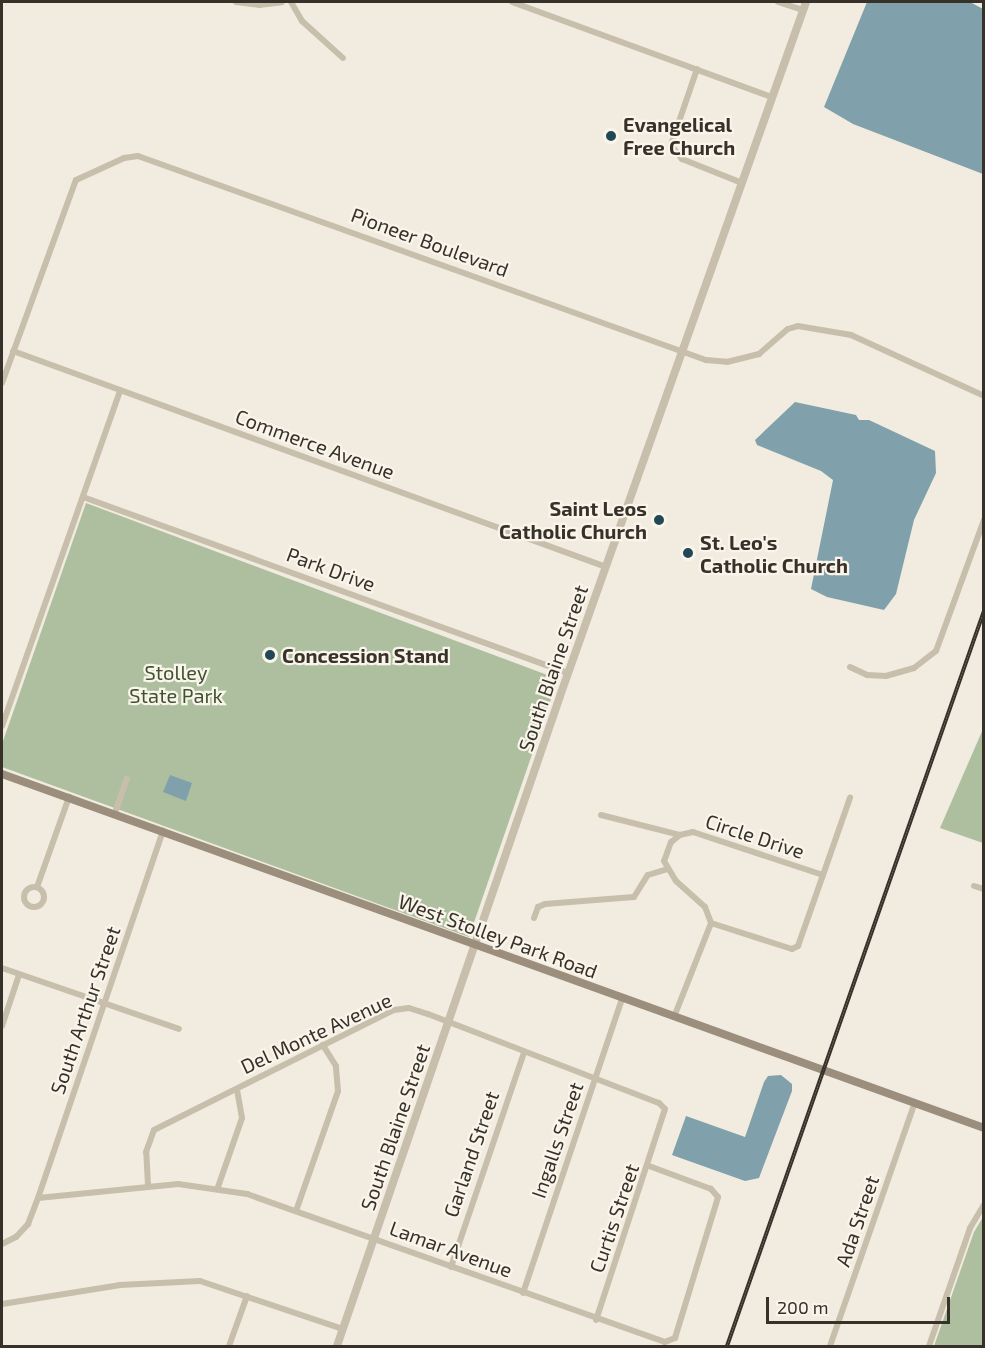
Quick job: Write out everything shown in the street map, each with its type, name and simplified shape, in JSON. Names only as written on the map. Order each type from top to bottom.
[{"type":"main road","name":"West Stolley Park Road","points":[[2,774],[914,1105],[984,1128]]},
{"type":"street","points":[[236,2],[259,5],[282,2]]},
{"type":"street","points":[[291,2],[302,21],[343,58]]},
{"type":"street","points":[[512,2],[772,97]]},
{"type":"street","points":[[778,2],[802,10]]},
{"type":"street","name":"South Blaine Street","points":[[337,1347],[568,673],[806,2]]},
{"type":"street","points":[[697,69],[671,145],[682,159],[742,183]]},
{"type":"street","name":"Pioneer Boulevard","points":[[2,383],[75,180],[124,158],[138,156],[706,360],[744,359],[759,354],[788,329],[798,326],[851,335],[984,396]]},
{"type":"street","name":"Commerce Avenue","points":[[13,351],[606,567]]},
{"type":"street","points":[[2,726],[120,390]]},
{"type":"street","name":"Park Drive","points":[[83,497],[568,673]]},
{"type":"street","points":[[850,667],[867,675],[886,676],[914,668],[936,651],[984,520]]},
{"type":"street","points":[[114,813],[127,779]]},
{"type":"street","points":[[37,887],[69,797]]},
{"type":"street","name":"Circle Drive","points":[[711,923],[792,949],[798,946],[850,798]]},
{"type":"street","points":[[601,815],[680,835]]},
{"type":"street","name":"South Arthur Street","points":[[38,1198],[163,831]]},
{"type":"street","name":"Circle Drive","points":[[668,869],[664,861],[666,851],[680,835],[693,832],[823,875]]},
{"type":"street","points":[[534,918],[538,907],[545,904],[633,897],[648,876],[668,869],[676,881],[705,907],[711,923],[674,1017]]},
{"type":"street","points":[[974,886],[984,889]]},
{"type":"street","points":[[2,968],[179,1029]]},
{"type":"street","points":[[2,1026],[19,975]]},
{"type":"street","name":"Ingalls Street","points":[[523,1293],[622,998]]},
{"type":"street","name":"Del Monte Avenue","points":[[148,1185],[146,1152],[154,1130],[394,1010],[409,1008],[659,1103],[665,1109],[663,1126]]},
{"type":"street","points":[[296,1211],[338,1091],[336,1066],[323,1046]]},
{"type":"street","name":"Garland Street","points":[[451,1267],[524,1052]]},
{"type":"street","points":[[218,1187],[243,1111],[237,1089]]},
{"type":"street","name":"Ada Street","points":[[830,1347],[914,1105]]},
{"type":"street","name":"Curtis Street","points":[[596,1320],[663,1126]]},
{"type":"street","name":"Lamar Avenue","points":[[38,1198],[148,1185],[218,1187],[296,1211],[596,1320],[663,1342],[675,1338],[718,1197],[711,1189],[650,1166]]},
{"type":"street","points":[[2,1244],[16,1237],[28,1224],[38,1198]]},
{"type":"street","points":[[929,1347],[970,1228],[984,1205]]},
{"type":"street","points":[[2,1304],[176,1280],[200,1281],[343,1329]]},
{"type":"street","points":[[229,1347],[247,1296]]},
{"type":"green space","name":"Stolley State Park","points":[[86,503],[558,679],[469,937],[2,767],[2,744]]},
{"type":"green space","points":[[983,729],[984,843],[940,828]]},
{"type":"green space","points":[[983,1217],[983,1346],[934,1346],[974,1232]]},
{"type":"water","points":[[867,2],[970,2],[983,9],[983,174],[853,124],[824,107]]},
{"type":"water","points":[[795,402],[856,415],[859,420],[869,420],[935,451],[936,473],[914,520],[896,594],[884,610],[827,597],[811,589],[833,480],[821,471],[757,445],[755,440]]},
{"type":"water","points":[[170,775],[192,783],[186,801],[163,792]]},
{"type":"water","points":[[781,1075],[792,1084],[792,1091],[759,1178],[745,1181],[672,1155],[686,1116],[745,1137],[764,1082],[768,1076]]},
{"type":"railway","points":[[727,1346],[984,611]]},
{"type":"place","name":"Evangelical Free Church","points":[[611,136]]},
{"type":"place","name":"Saint Leos Catholic Church","points":[[659,520]]},
{"type":"place","name":"St. Leo's Catholic Church","points":[[688,553]]},
{"type":"place","name":"Concession Stand","points":[[270,655]]}]
